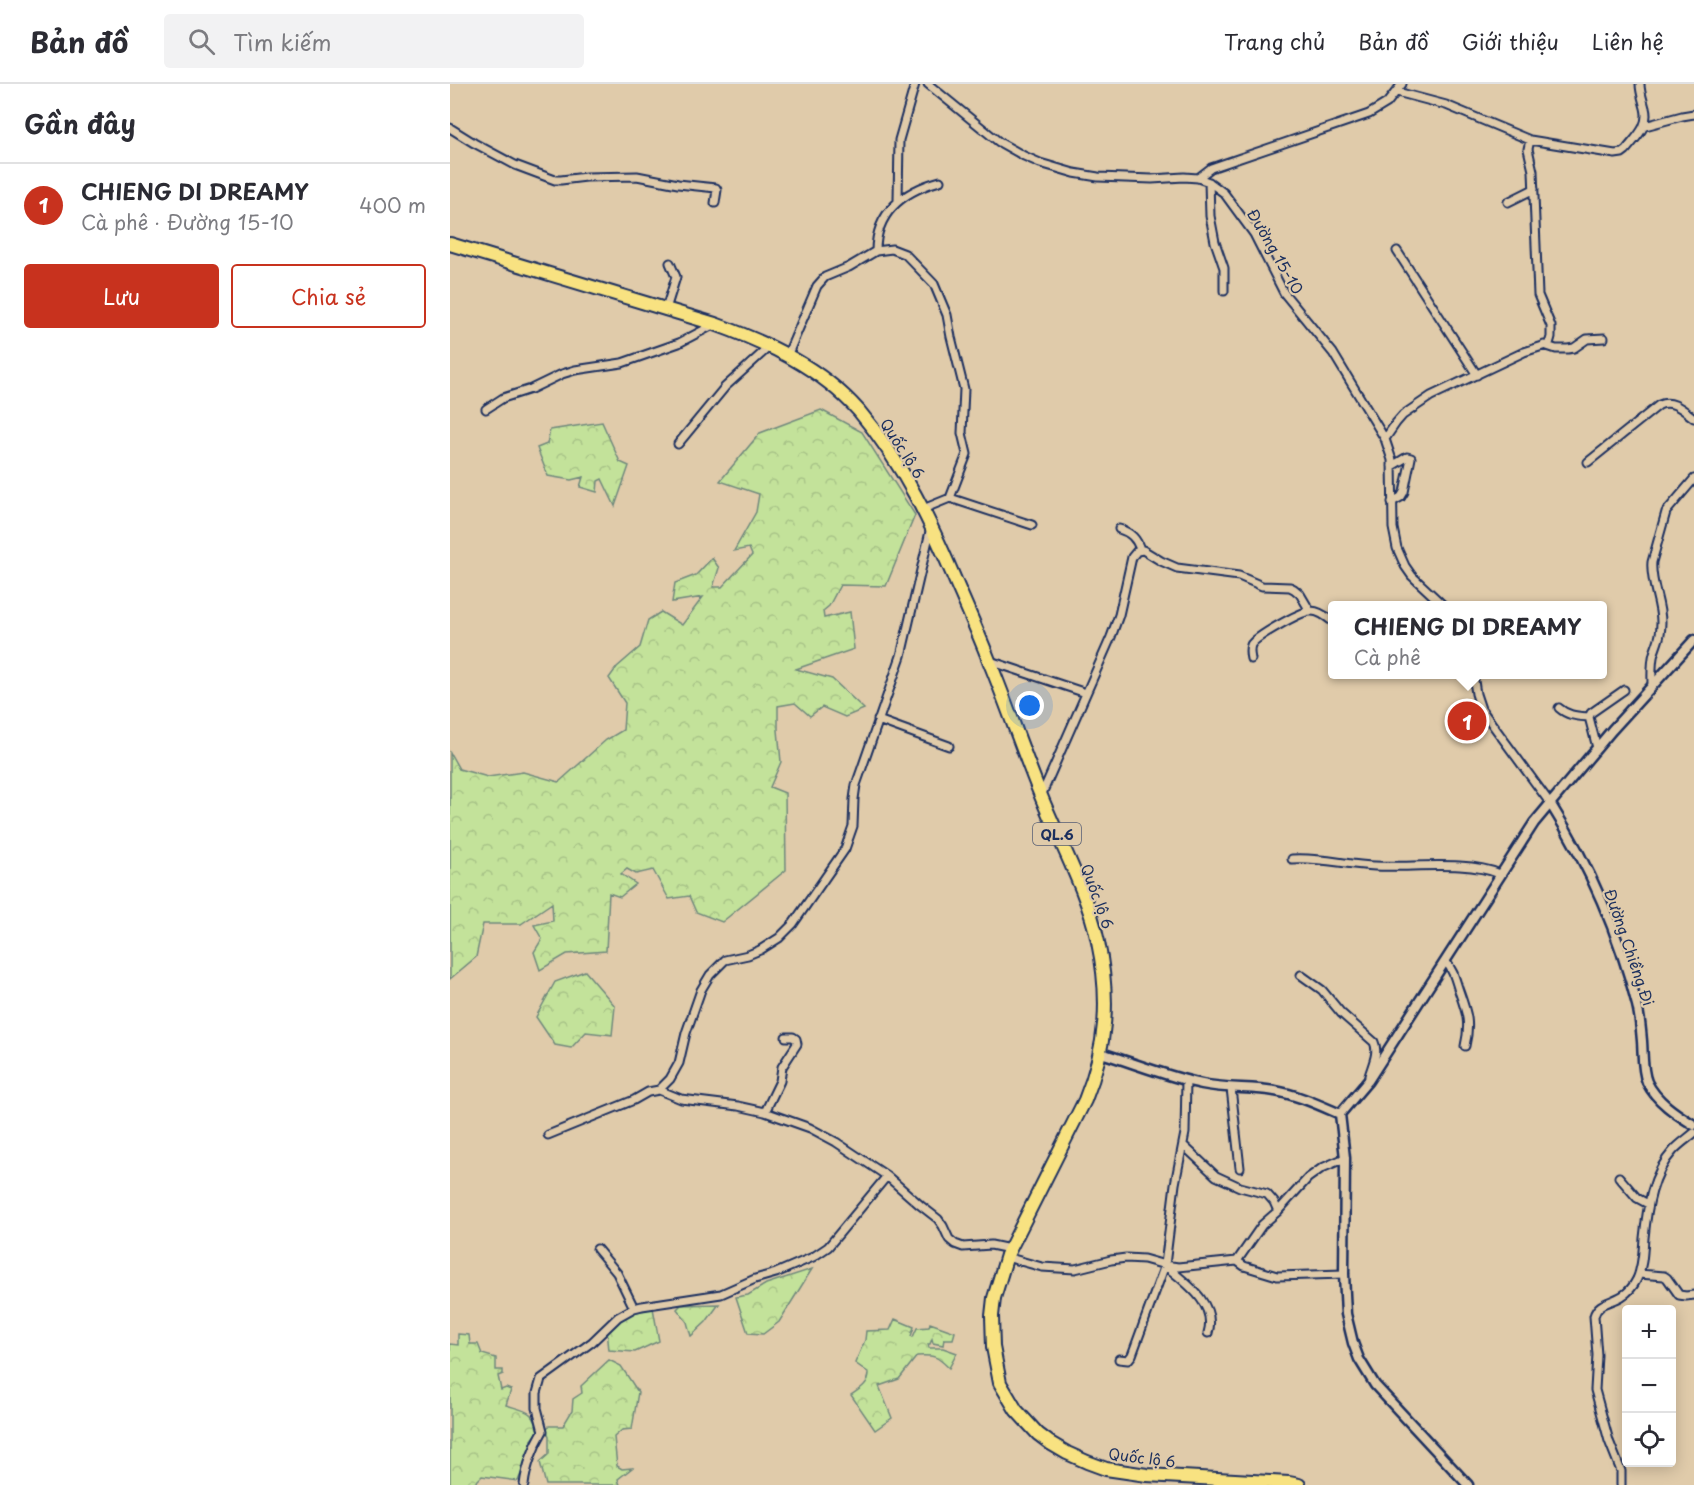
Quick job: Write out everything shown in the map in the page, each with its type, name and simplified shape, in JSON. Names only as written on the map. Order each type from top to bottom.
[{"type":"highway","name":"Quốc lộ 6","points":[[450,244],[715,324],[770,346],[811,369],[837,389],[871,426],[899,467],[932,525],[990,661],[1041,796],[1086,902],[1098,941],[1105,995],[1101,1053],[1085,1100],[1008,1253],[994,1298],[993,1347],[1000,1383],[1016,1410],[1027,1423],[1050,1443],[1087,1462],[1106,1468],[1147,1475],[1299,1485]]},
{"type":"street","points":[[898,200],[899,140],[915,84]]},
{"type":"street","name":"Đường 15-10","points":[[928,84],[999,142],[1040,163],[1098,177],[1198,178],[1209,182],[1224,193],[1259,243],[1284,293],[1333,353],[1385,439],[1390,450],[1392,466],[1394,535],[1405,566],[1416,581],[1438,601]]},
{"type":"street","points":[[1198,178],[1211,168],[1369,114],[1387,103],[1402,84]]},
{"type":"street","points":[[1397,92],[1446,105],[1530,140],[1616,154],[1626,150],[1645,126],[1647,118],[1640,84]]},
{"type":"street","points":[[1645,126],[1694,114]]},
{"type":"street","points":[[450,128],[515,165],[545,177],[561,180],[586,177],[643,177],[716,188],[715,203]]},
{"type":"street","points":[[1385,439],[1407,412],[1443,389],[1524,352],[1549,344],[1551,326],[1538,295],[1533,171],[1528,155],[1530,140]]},
{"type":"street","points":[[876,251],[876,236],[880,225],[898,200],[940,181]]},
{"type":"street","points":[[1209,182],[1210,216],[1215,242],[1224,268],[1224,291]]},
{"type":"street","points":[[1508,202],[1534,189]]},
{"type":"street","points":[[787,356],[817,286],[822,280],[876,251],[892,249],[905,254],[932,280],[947,315],[964,390],[962,433],[967,454],[950,498]]},
{"type":"street","points":[[1398,251],[1477,375]]},
{"type":"street","points":[[666,309],[676,277],[670,263]]},
{"type":"street","points":[[486,409],[503,398],[531,389],[562,374],[622,363],[679,343],[715,324]]},
{"type":"street","points":[[1544,345],[1556,349],[1568,349],[1574,348],[1587,339],[1604,338]]},
{"type":"street","points":[[678,444],[725,387],[770,346]]},
{"type":"street","points":[[1588,462],[1664,402],[1672,403],[1694,418]]},
{"type":"street","points":[[1392,466],[1407,457],[1411,458],[1404,492],[1401,497],[1392,502]]},
{"type":"street","points":[[1652,686],[1654,654],[1658,645],[1661,620],[1660,603],[1651,569],[1652,562],[1666,512],[1694,479]]},
{"type":"street","points":[[923,509],[950,498],[1032,525]]},
{"type":"street","points":[[659,1090],[674,1074],[679,1064],[688,1026],[701,990],[711,975],[725,960],[748,955],[779,938],[793,924],[845,849],[853,826],[856,785],[901,656],[932,525]]},
{"type":"street","points":[[1119,529],[1131,534],[1140,550]]},
{"type":"street","points":[[1041,796],[1116,622],[1134,553],[1143,550],[1177,568],[1239,576],[1266,587],[1290,587],[1300,594],[1310,611]]},
{"type":"street","points":[[1251,659],[1250,650],[1254,641],[1285,622],[1310,611],[1318,612],[1328,618]]},
{"type":"street","points":[[1468,1485],[1385,1397],[1367,1373],[1356,1351],[1346,1314],[1345,1158],[1340,1114],[1368,1081],[1534,822],[1611,730],[1694,640]]},
{"type":"street","points":[[990,661],[1086,693]]},
{"type":"street","points":[[1474,679],[1481,709],[1550,803]]},
{"type":"street","points":[[1597,747],[1589,717],[1591,713],[1624,690]]},
{"type":"street","points":[[1559,708],[1572,716],[1589,717]]},
{"type":"street","points":[[878,720],[949,746]]},
{"type":"street","name":"Đường Chiềng Đi","points":[[1550,803],[1573,840],[1605,908],[1641,1021],[1644,1066],[1648,1083],[1667,1106],[1694,1125]]},
{"type":"street","points":[[1292,859],[1324,859],[1375,866],[1474,867],[1500,874]]},
{"type":"street","points":[[1446,962],[1453,970],[1466,1010],[1468,1034],[1465,1046]]},
{"type":"street","points":[[1301,975],[1322,990],[1341,1013],[1376,1045],[1368,1081]]},
{"type":"street","points":[[765,1112],[780,1081],[782,1067],[797,1044],[793,1037],[786,1037]]},
{"type":"street","points":[[1101,1053],[1210,1086],[1285,1093],[1340,1114]]},
{"type":"street","points":[[1119,1359],[1128,1360],[1132,1355],[1165,1265],[1174,1191],[1186,1125],[1186,1080]]},
{"type":"street","points":[[1231,1088],[1240,1168]]},
{"type":"street","points":[[548,1136],[634,1101],[648,1092],[659,1090],[688,1100],[765,1112],[822,1134],[902,1188],[938,1219],[944,1226],[949,1239],[963,1247],[991,1245],[1042,1267],[1075,1269],[1126,1258],[1185,1267],[1237,1261],[1244,1266],[1277,1276],[1344,1274]]},
{"type":"street","points":[[1621,1485],[1621,1471],[1609,1441],[1595,1390],[1597,1355],[1595,1311],[1601,1305],[1623,1296],[1632,1288],[1639,1274],[1648,1204],[1655,1181],[1669,1155],[1694,1133]]},
{"type":"street","points":[[1183,1145],[1216,1176],[1239,1187],[1266,1194],[1274,1202],[1278,1211]]},
{"type":"street","points":[[1237,1261],[1262,1225],[1312,1175],[1345,1158]]},
{"type":"street","points":[[524,1485],[525,1474],[536,1443],[543,1431],[537,1408],[537,1393],[541,1379],[592,1342],[618,1317],[634,1308],[721,1294],[755,1278],[776,1273],[819,1255],[887,1176]]},
{"type":"street","points":[[1619,1177],[1637,1198],[1648,1204]]},
{"type":"street","points":[[597,1249],[616,1273],[634,1308]]},
{"type":"street","points":[[1165,1265],[1190,1286],[1200,1298],[1210,1317],[1208,1333]]},
{"type":"street","points":[[1639,1274],[1664,1276],[1681,1296],[1694,1294]]},
{"type":"green space","points":[[821,410],[862,432],[915,515],[886,586],[840,585],[829,606],[823,611],[824,618],[850,612],[854,649],[796,669],[832,679],[864,709],[845,717],[822,707],[810,716],[795,703],[778,706],[781,762],[770,787],[785,793],[786,870],[722,922],[696,912],[689,896],[669,899],[653,870],[636,874],[627,869],[621,874],[636,884],[620,897],[609,893],[606,951],[567,954],[540,970],[534,952],[542,939],[534,925],[553,921],[552,903],[521,924],[483,924],[476,957],[450,979],[450,753],[459,769],[488,777],[523,772],[559,782],[606,740],[623,730],[625,703],[609,678],[617,667],[640,647],[648,620],[661,612],[682,625],[703,597],[672,602],[675,583],[696,575],[712,558],[719,568],[713,587],[722,587],[752,555],[749,548],[734,551],[756,512],[759,494],[720,481],[760,433]]},
{"type":"green space","points":[[602,422],[620,462],[629,466],[615,506],[602,479],[598,481],[597,492],[580,487],[583,477],[571,480],[548,476],[537,448],[547,444],[550,430]]},
{"type":"green space","points":[[585,971],[615,1006],[612,1035],[586,1032],[571,1048],[555,1045],[536,1017],[555,982]]},
{"type":"green space","points":[[812,1269],[779,1322],[763,1334],[748,1333],[736,1297],[748,1295],[766,1284]]},
{"type":"green space","points":[[719,1304],[706,1322],[691,1336],[687,1322],[677,1309],[681,1305]]},
{"type":"green space","points":[[653,1308],[659,1341],[635,1352],[609,1350],[607,1330],[629,1314]]},
{"type":"green space","points":[[895,1319],[914,1327],[911,1336],[913,1337],[917,1328],[929,1327],[930,1323],[955,1332],[953,1339],[944,1339],[943,1345],[933,1343],[932,1339],[928,1344],[929,1348],[943,1348],[957,1353],[949,1368],[935,1357],[917,1356],[899,1379],[879,1386],[892,1418],[875,1430],[851,1395],[863,1386],[869,1377],[869,1373],[855,1363],[865,1340],[866,1331],[890,1330]]},
{"type":"green space","points":[[458,1334],[469,1335],[470,1344],[478,1344],[482,1354],[496,1358],[496,1370],[503,1370],[503,1374],[498,1376],[501,1390],[506,1388],[511,1390],[506,1405],[528,1412],[537,1425],[538,1432],[531,1441],[530,1452],[518,1481],[482,1476],[473,1485],[451,1485],[450,1483],[450,1344],[458,1345]]},
{"type":"green space","points":[[609,1360],[621,1366],[638,1392],[632,1429],[622,1430],[614,1437],[617,1466],[622,1469],[632,1468],[618,1479],[620,1485],[546,1485],[540,1462],[549,1454],[549,1436],[546,1429],[549,1426],[563,1426],[572,1411],[573,1399],[582,1393],[581,1386]]},
{"type":"place","name":"CHIENG DI DREAMY","points":[[1467,721]]}]
